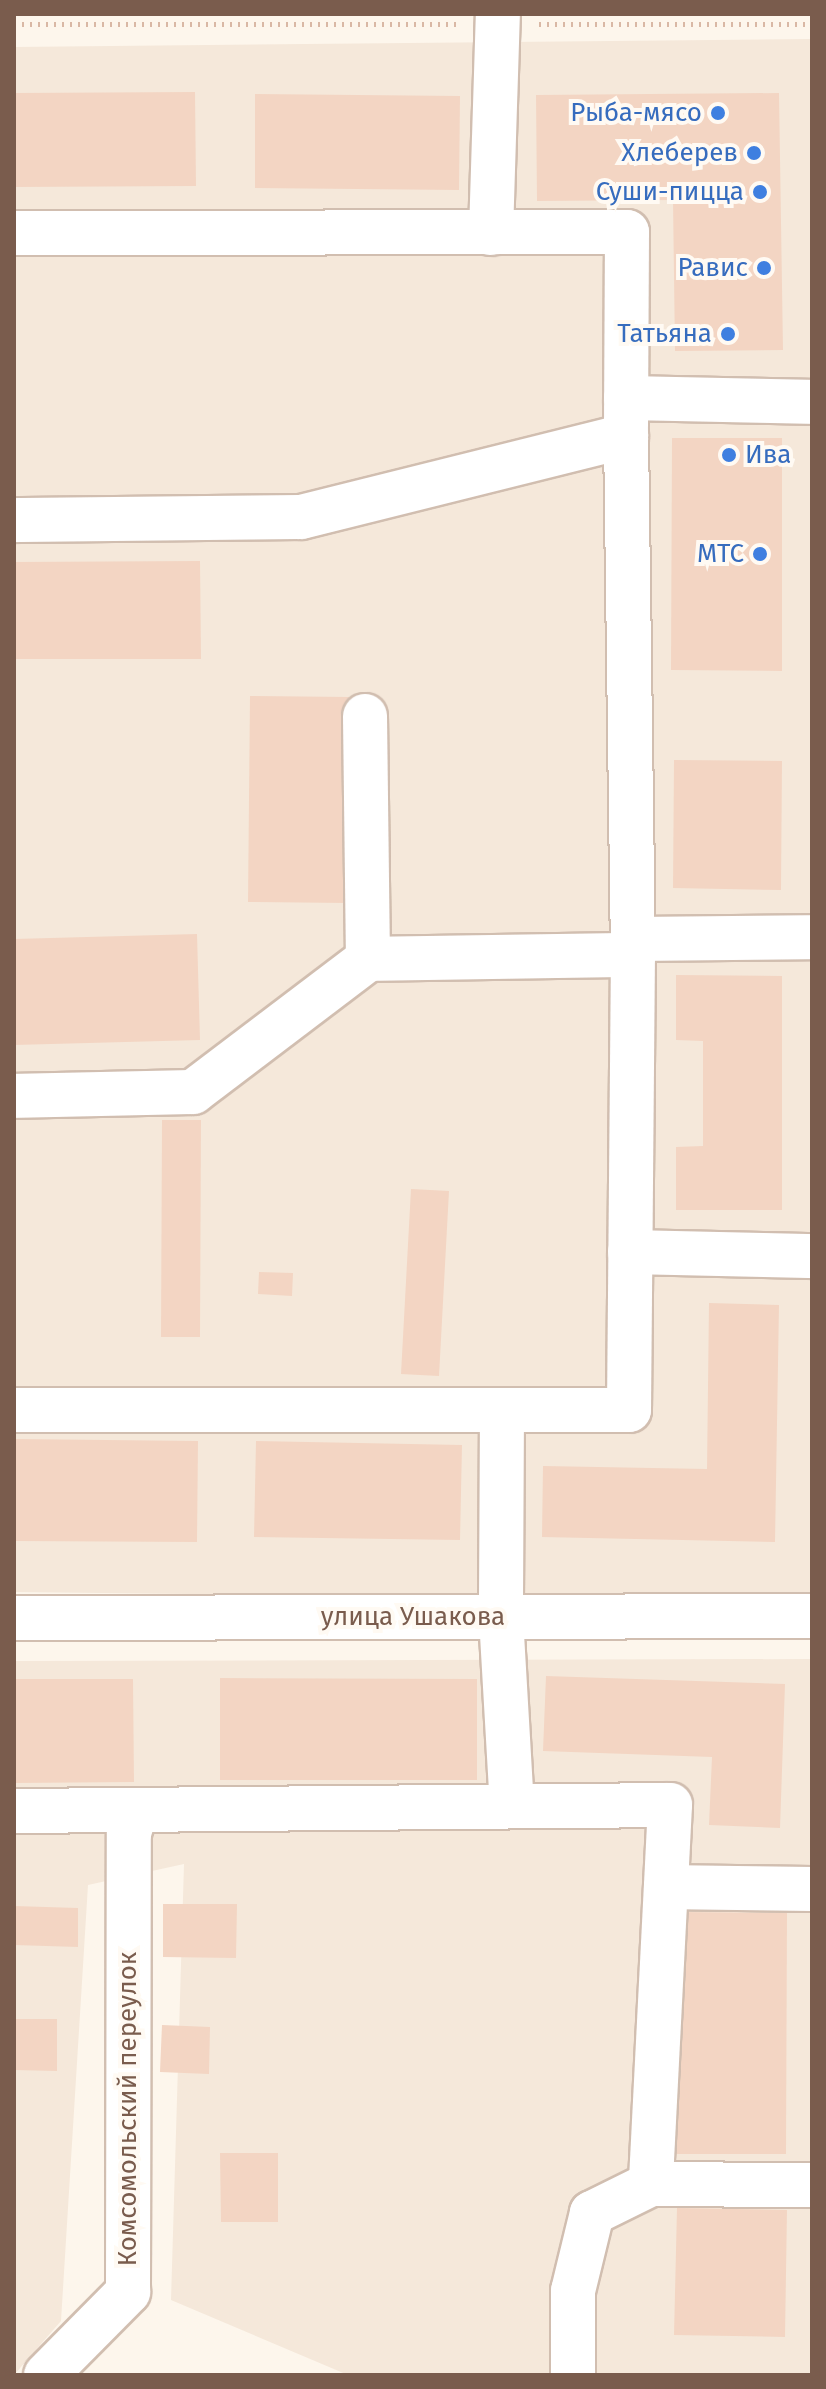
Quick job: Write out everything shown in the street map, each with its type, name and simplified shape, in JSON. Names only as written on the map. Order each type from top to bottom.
[{"type":"street","points":[[491,233],[497,19]]},
{"type":"street","points":[[14,233],[627,232],[626,417],[633,947],[629,1410],[14,1410]]},
{"type":"street","points":[[14,520],[301,517],[626,417],[812,402]]},
{"type":"street","points":[[365,716],[368,959]]},
{"type":"street","points":[[14,1096],[193,1092],[368,959],[812,937]]},
{"type":"street","points":[[630,1252],[812,1256]]},
{"type":"street","points":[[502,1410],[501,1617],[512,1806]]},
{"type":"street","name":"улица Ушакова","points":[[14,1618],[812,1616]]},
{"type":"street","points":[[14,1811],[670,1805],[651,2184]]},
{"type":"street","name":"Комсомольский переулок","points":[[46,2375],[128,2292],[129,1833],[136,1810]]},
{"type":"street","points":[[666,1887],[812,1889]]},
{"type":"street","points":[[573,2375],[573,2291],[592,2213],[651,2184],[812,2185]]},
{"type":"path","points":[[14,24],[497,19],[812,24]]},
{"type":"shaded area","points":[[812,39],[812,1601],[14,1592],[14,47]]},
{"type":"shaded area","points":[[812,1659],[812,2375],[348,2375],[171,2300],[184,1864],[88,1885],[61,2321],[14,2375],[14,1661]]},
{"type":"building","points":[[195,92],[196,186],[14,187],[14,93]]},
{"type":"building","points":[[779,93],[783,350],[675,351],[673,200],[537,201],[536,95]]},
{"type":"building","points":[[255,94],[460,96],[459,190],[255,188]]},
{"type":"building","points":[[672,438],[782,438],[782,671],[671,670]]},
{"type":"building","points":[[200,561],[201,659],[14,659],[14,562]]},
{"type":"building","points":[[250,696],[349,697],[347,903],[248,902]]},
{"type":"building","points":[[674,760],[782,761],[781,890],[673,888]]},
{"type":"building","points":[[197,934],[200,1040],[14,1045],[14,939]]},
{"type":"building","points":[[676,975],[782,976],[782,1210],[676,1210],[676,1147],[703,1146],[703,1041],[676,1040]]},
{"type":"building","points":[[162,1120],[201,1120],[200,1337],[161,1337]]},
{"type":"building","points":[[411,1189],[449,1191],[439,1376],[401,1374]]},
{"type":"building","points":[[259,1272],[293,1273],[292,1296],[258,1294]]},
{"type":"building","points":[[709,1303],[779,1305],[775,1542],[542,1537],[543,1466],[707,1469]]},
{"type":"building","points":[[14,1439],[198,1441],[197,1542],[14,1541]]},
{"type":"building","points":[[256,1441],[462,1445],[460,1540],[254,1537]]},
{"type":"building","points":[[546,1676],[785,1684],[780,1828],[709,1825],[712,1757],[543,1751]]},
{"type":"building","points":[[220,1678],[477,1679],[477,1780],[220,1780]]},
{"type":"building","points":[[14,1679],[133,1679],[134,1782],[14,1783]]},
{"type":"building","points":[[163,1904],[237,1904],[236,1958],[163,1957]]},
{"type":"building","points":[[14,1906],[78,1908],[78,1947],[14,1945]]},
{"type":"building","points":[[675,1912],[787,1913],[786,2154],[675,2154]]},
{"type":"building","points":[[14,2019],[57,2019],[57,2071],[14,2070]]},
{"type":"building","points":[[162,2025],[210,2027],[209,2074],[160,2072]]},
{"type":"building","points":[[220,2153],[278,2153],[278,2222],[221,2222]]},
{"type":"building","points":[[677,2208],[787,2210],[785,2337],[674,2335]]},
{"type":"place","name":"Рыба-мясо","points":[[718,113]]},
{"type":"place","name":"Хлеберев","points":[[754,153]]},
{"type":"place","name":"Суши-пицца","points":[[760,192]]},
{"type":"place","name":"Равис","points":[[764,268]]},
{"type":"place","name":"Татьяна","points":[[728,334]]},
{"type":"place","name":"Ива","points":[[729,455]]},
{"type":"place","name":"МТС","points":[[760,554]]}]
